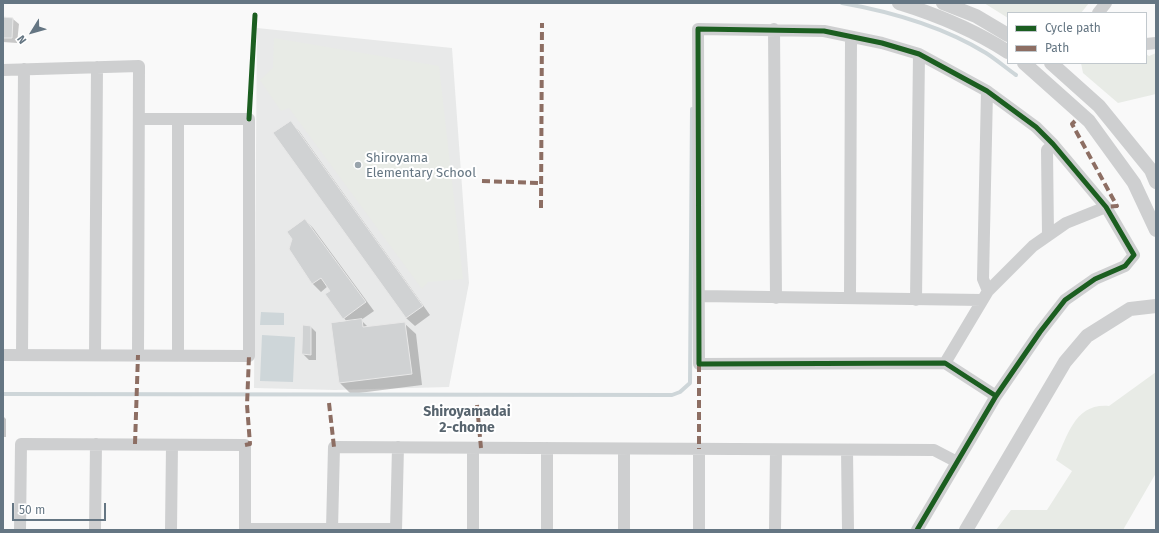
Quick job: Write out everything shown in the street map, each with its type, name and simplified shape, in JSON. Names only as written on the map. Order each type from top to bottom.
[{"type":"street","points":[[899,3],[928,12],[981,35],[1007,51]]},
{"type":"street","points":[[943,3],[976,16],[1007,35]]},
{"type":"street","points":[[1099,12],[1106,3]]},
{"type":"street","points":[[917,530],[996,396],[1040,332],[1065,300],[1095,279],[1125,266],[1134,255],[1106,206],[1053,144],[1036,128],[987,91],[919,54],[882,43],[824,31],[774,29],[698,29],[699,364],[945,363],[996,396]]},
{"type":"street","points":[[774,29],[776,298]]},
{"type":"street","points":[[850,37],[850,298]]},
{"type":"street","points":[[916,300],[919,54]]},
{"type":"street","points":[[1025,64],[1089,121],[1134,183],[1156,230]]},
{"type":"street","points":[[1042,80],[1053,64],[1099,106],[1151,170],[1156,182]]},
{"type":"street","points":[[3,70],[139,66],[138,355]]},
{"type":"street","points":[[95,355],[97,67]]},
{"type":"street","points":[[22,355],[24,69]]},
{"type":"street","points":[[985,296],[983,279],[987,91]]},
{"type":"street","points":[[3,355],[249,356],[250,119],[138,118]]},
{"type":"street","points":[[178,119],[178,355]]},
{"type":"street","points":[[1048,235],[1047,150],[1053,144]]},
{"type":"street","points":[[945,363],[985,296],[1033,246],[1066,222],[1106,206]]},
{"type":"street","points":[[699,296],[916,300],[985,296]]},
{"type":"street","points":[[966,530],[1065,362],[1087,336],[1130,309],[1156,306]]},
{"type":"street","points":[[20,530],[21,444],[245,445],[245,529],[396,529],[398,448]]},
{"type":"street","points":[[95,530],[96,444]]},
{"type":"street","points":[[171,530],[172,445]]},
{"type":"street","points":[[332,529],[334,447],[934,450],[957,462]]},
{"type":"street","points":[[473,448],[473,530]]},
{"type":"street","points":[[547,448],[547,530]]},
{"type":"street","points":[[624,449],[624,530]]},
{"type":"street","points":[[699,449],[699,530]]},
{"type":"street","points":[[775,530],[776,450]]},
{"type":"street","points":[[847,450],[848,530]]},
{"type":"shaded area","points":[[984,3],[1089,3],[1082,12],[1007,12],[1007,17]]},
{"type":"shaded area","name":"Shiroyama Elementary School","points":[[257,28],[452,48],[469,283],[449,387],[335,390],[254,388]]},
{"type":"shaded area","points":[[274,38],[439,66],[463,279],[428,282],[422,289],[289,108],[281,111],[260,80],[273,68]]},
{"type":"shaded area","points":[[1156,53],[1156,94],[1118,103],[1083,73],[1081,64],[1147,64],[1147,55],[1149,56]]},
{"type":"shaded area","points":[[261,312],[284,313],[284,325],[260,325]]},
{"type":"shaded area","points":[[262,335],[295,337],[293,382],[260,381]]},
{"type":"shaded area","points":[[1156,372],[1156,473],[1123,530],[996,530],[1011,510],[1047,510],[1072,471],[1056,460],[1069,431],[1080,415],[1097,406],[1109,406]]},
{"type":"building","points":[[3,17],[13,18],[12,38],[3,38]]},
{"type":"building","points":[[291,121],[423,306],[406,318],[273,133]]},
{"type":"building","points":[[305,219],[366,302],[343,319],[325,294],[330,291],[321,278],[312,284],[289,249],[292,239],[287,232]]},
{"type":"building","points":[[362,319],[363,327],[405,322],[412,374],[339,383],[331,323]]},
{"type":"building","points":[[303,325],[311,326],[311,355],[302,354]]},
{"type":"waterway","points":[[842,3],[917,21],[952,35],[986,53],[1016,75]]},
{"type":"waterway","points":[[3,394],[672,395],[680,392],[690,383],[692,109]]},
{"type":"marked path","points":[[541,208],[542,23]]},
{"type":"marked path","points":[[1075,121],[1072,124],[1117,206],[1106,207]]},
{"type":"marked path","points":[[482,181],[541,183]]},
{"type":"marked path","points":[[135,444],[138,355]]},
{"type":"marked path","points":[[245,445],[250,444],[247,405],[249,356]]},
{"type":"marked path","points":[[699,364],[699,449]]},
{"type":"marked path","points":[[329,403],[334,447]]},
{"type":"marked path","points":[[477,405],[481,448]]},
{"type":"cycle path","points":[[249,119],[255,15]]},
{"type":"cycle path","points":[[917,530],[996,396],[1040,332],[1065,300],[1095,279],[1125,266],[1134,255],[1106,207],[1053,144],[1036,127],[987,91],[919,54],[882,43],[824,31],[698,29],[699,364],[945,363],[996,396]]},
{"type":"place","name":"Shiroyama Elementary School","points":[[358,165]]},
{"type":"district","name":"Shiroyamadai 2-chome","points":[[467,420]]}]
